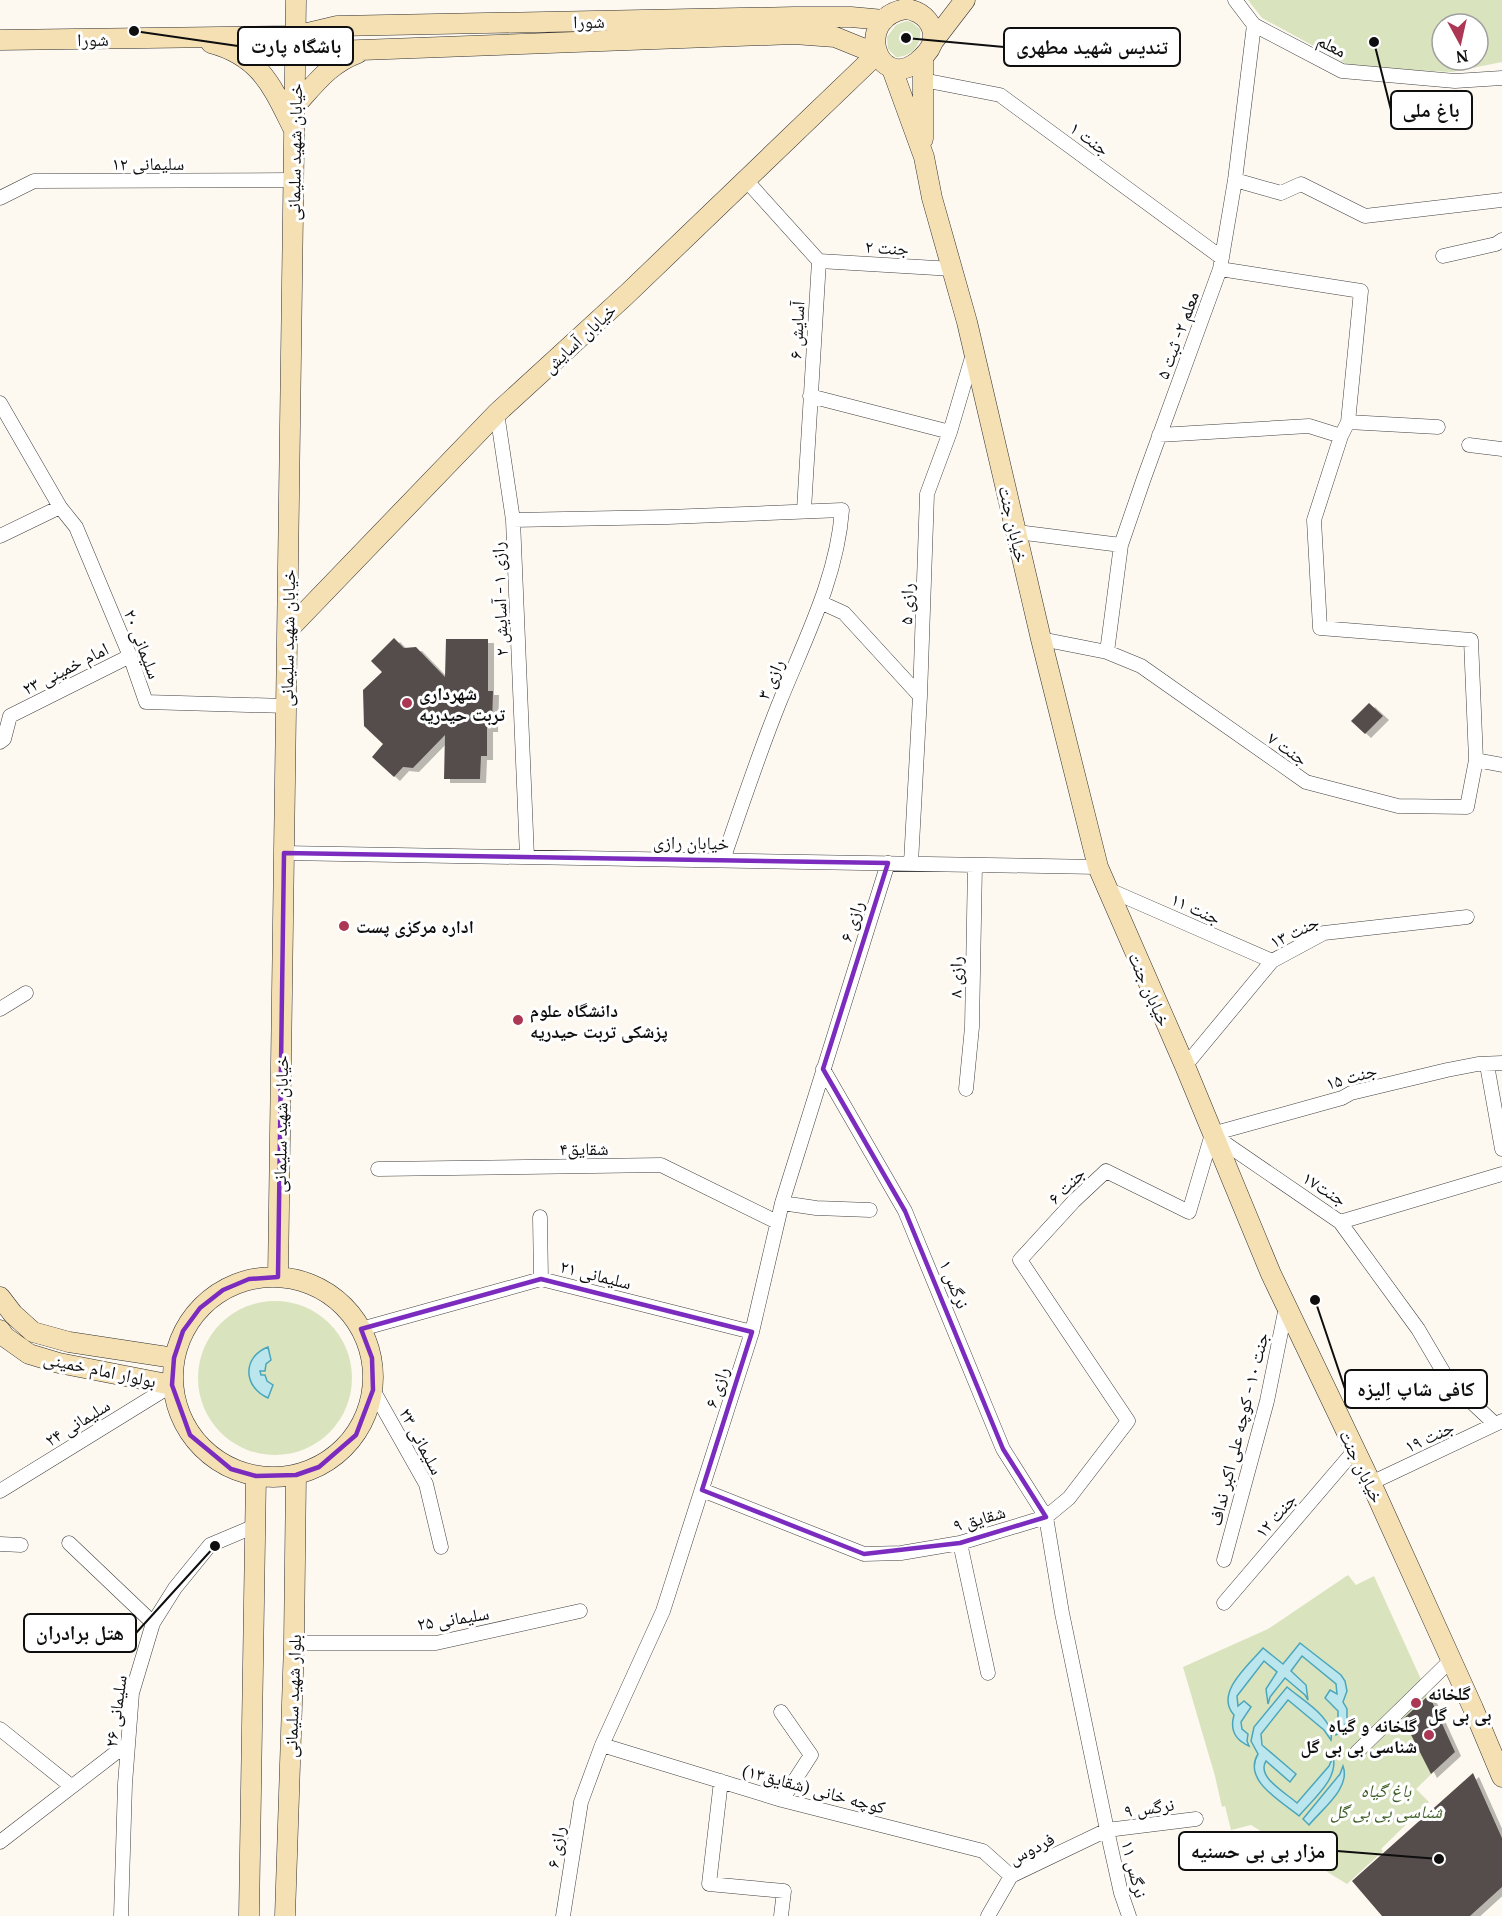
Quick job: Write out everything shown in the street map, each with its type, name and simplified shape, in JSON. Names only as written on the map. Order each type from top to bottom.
[{"type":"street","name":"خیابان شهید سلیمانی","points":[[278,1276],[296,0]]},
{"type":"street","points":[[927,50],[931,24],[915,5],[896,11],[884,20],[875,34],[874,45],[883,62],[892,69],[904,69],[927,50],[965,0]]},
{"type":"street","name":"معلم","points":[[1235,0],[1254,25],[1342,71],[1455,81],[1502,78]]},
{"type":"street","name":"شورا","points":[[0,40],[295,36],[337,26],[794,17],[851,17],[884,20]]},
{"type":"street","name":"معلم ۲- ثبت ۵","points":[[1107,652],[1121,545],[1221,263],[1235,180],[1254,25]]},
{"type":"street","name":"شورا","points":[[295,36],[334,51],[794,34],[835,38],[877,54]]},
{"type":"street","points":[[191,38],[232,48],[250,61],[270,83],[295,131]]},
{"type":"street","points":[[295,106],[332,66],[345,58],[369,49]]},
{"type":"street","name":"خیابان جنت","points":[[924,157],[922,80],[927,50]]},
{"type":"street","name":"خیابان آسایش","points":[[288,630],[497,413],[626,295],[877,54]]},
{"type":"street","name":"خیابان جنت","points":[[892,69],[924,157],[932,198],[953,269],[1017,532],[1041,639],[1105,888],[1185,1066],[1286,1307],[1371,1483],[1502,1777]]},
{"type":"street","name":"جنت ۱","points":[[922,80],[1000,94],[1221,263]]},
{"type":"street","points":[[745,179],[819,261]]},
{"type":"street","name":"سلیمانی ۱۲","points":[[3,197],[33,181],[294,180]]},
{"type":"street","points":[[1235,180],[1281,193],[1301,184],[1365,216],[1502,200]]},
{"type":"street","points":[[1443,256],[1496,244],[1502,240]]},
{"type":"street","name":"جنت ۲","points":[[819,261],[953,269]]},
{"type":"street","name":"آسایش ۶","points":[[804,510],[819,261]]},
{"type":"street","points":[[1221,263],[1361,291],[1348,422],[1341,436],[1314,520],[1320,628],[1471,640],[1476,760],[1502,765]]},
{"type":"street","name":"رازی ۵","points":[[910,863],[920,696],[927,494],[950,432],[973,354]]},
{"type":"street","points":[[810,396],[950,432]]},
{"type":"street","name":"سلیمانی ۲۰","points":[[0,403],[60,507],[76,527],[130,656],[146,702],[286,706]]},
{"type":"street","name":"رازی ۱ - آسایش ۲","points":[[497,413],[513,520],[527,857]]},
{"type":"street","points":[[1348,422],[1438,428]]},
{"type":"street","points":[[1159,435],[1309,426],[1341,436]]},
{"type":"street","points":[[1469,445],[1502,449]]},
{"type":"street","points":[[0,536],[60,507]]},
{"type":"street","points":[[513,520],[668,517],[804,510]]},
{"type":"street","name":"رازی ۳","points":[[723,860],[768,732],[822,603],[841,526],[842,510],[804,510]]},
{"type":"street","points":[[1017,532],[1121,545]]},
{"type":"street","points":[[822,603],[844,613],[920,696]]},
{"type":"street","name":"جنت ۷","points":[[1041,639],[1107,652],[1141,666],[1306,782],[1398,806],[1467,807],[1476,760]]},
{"type":"street","name":"امام خمینی ۲۳","points":[[0,742],[10,716],[130,656]]},
{"type":"street","name":"خیابان رازی","points":[[284,853],[1098,867]]},
{"type":"street","name":"رازی ۶","points":[[563,1916],[581,1802],[602,1745],[663,1611],[752,1332],[782,1203],[888,863]]},
{"type":"street","name":"رازی ۸","points":[[966,1089],[972,1027],[975,865]]},
{"type":"street","name":"جنت ۱۱","points":[[1105,888],[1272,961]]},
{"type":"street","name":"جنت ۱۳","points":[[1185,1066],[1272,961],[1324,933],[1467,917]]},
{"type":"street","points":[[0,1009],[26,993]]},
{"type":"street","name":"جنت ۱۵","points":[[1212,1134],[1342,1098],[1351,1093],[1447,1070],[1478,1064],[1502,1063]]},
{"type":"street","points":[[1487,1065],[1502,1149]]},
{"type":"street","name":"نرگس ۱","points":[[823,1069],[905,1211],[1003,1449],[1046,1517]]},
{"type":"street","name":"جنت۱۷","points":[[1212,1134],[1340,1222],[1502,1174]]},
{"type":"street","name":"جنت ۶","points":[[1069,1335],[1020,1260],[1074,1201],[1106,1171],[1189,1212],[1212,1134]]},
{"type":"street","name":"شقایق۴","points":[[378,1169],[661,1166],[777,1222]]},
{"type":"street","points":[[782,1203],[816,1208],[870,1210]]},
{"type":"street","points":[[540,1217],[542,1279]]},
{"type":"street","points":[[1340,1222],[1418,1329],[1448,1380],[1499,1422]]},
{"type":"street","points":[[278,1276],[303,1281],[326,1292],[346,1308],[362,1329],[372,1358],[373,1390],[367,1413],[356,1435],[339,1453],[319,1467],[296,1475],[256,1476],[231,1469],[208,1454],[190,1435],[178,1411],[172,1385],[174,1358],[183,1331],[200,1308],[223,1290],[249,1279],[278,1276]]},
{"type":"street","name":"سلیمانی ۲۱","points":[[362,1329],[542,1279],[752,1332]]},
{"type":"street","name":"بولوار امام خمینی","points":[[0,1297],[13,1314],[33,1332],[69,1342],[174,1358]]},
{"type":"street","name":"جنت ۱۰ - کوچه علی اکبر نداف","points":[[1224,1560],[1267,1401],[1286,1307]]},
{"type":"street","name":"بولوار امام خمینی","points":[[2,1335],[29,1354],[59,1363],[172,1385]]},
{"type":"street","name":"شقایق ۹","points":[[702,1490],[864,1554],[901,1553],[960,1543],[1046,1517],[1069,1498],[1128,1421],[1069,1335]]},
{"type":"street","name":"سلیمانی ۲۴","points":[[0,1491],[172,1385]]},
{"type":"street","name":"سلیمانی ۲۳","points":[[373,1390],[426,1484],[441,1547]]},
{"type":"street","name":"جنت ۱۹","points":[[1371,1483],[1499,1422]]},
{"type":"street","name":"جنت ۱۲","points":[[1224,1604],[1354,1451]]},
{"type":"street","name":"بلوار شهید سلیمانی","points":[[285,1916],[294,1642],[296,1475]]},
{"type":"street","points":[[249,1916],[256,1476]]},
{"type":"street","name":"نرگس ۱۱","points":[[1046,1517],[1062,1613],[1107,1830],[1121,1893],[1129,1916]]},
{"type":"street","name":"سلیمانی ۲۶","points":[[121,1916],[127,1744],[132,1693],[153,1623],[175,1588],[210,1545],[255,1526]]},
{"type":"street","points":[[69,1543],[153,1623]]},
{"type":"street","points":[[960,1543],[988,1673]]},
{"type":"street","points":[[0,1544],[21,1545]]},
{"type":"street","name":"سلیمانی ۲۵","points":[[294,1642],[436,1643],[580,1611]]},
{"type":"street","points":[[1357,1752],[1451,1660]]},
{"type":"street","points":[[781,1712],[811,1755],[782,1800]]},
{"type":"street","points":[[0,1729],[71,1786]]},
{"type":"street","points":[[0,1842],[127,1744]]},
{"type":"street","name":"کوچه خانی (شقایق۱۳)","points":[[602,1745],[782,1800],[983,1851],[1011,1876]]},
{"type":"street","points":[[720,1781],[709,1884],[784,1891],[781,1916]]},
{"type":"street","name":"نرگس ۹","points":[[1107,1830],[1196,1819]]},
{"type":"street","name":"فردوس","points":[[988,1916],[1011,1876],[1107,1830]]},
{"type":"highlighted area","points":[[284,853],[888,863],[823,1069],[905,1211],[1003,1449],[1046,1517],[960,1543],[864,1554],[702,1490],[752,1332],[541,1279],[361,1329],[372,1358],[373,1390],[356,1435],[319,1467],[296,1475],[256,1476],[231,1469],[190,1435],[172,1385],[174,1358],[183,1331],[200,1308],[223,1290],[249,1279],[278,1277]]},
{"type":"green space","points":[[1248,0],[1502,0],[1502,62],[1490,64],[1490,12],[1430,12],[1430,71],[1352,67],[1262,18]]},
{"type":"green space","points":[[906,21],[920,29],[919,40],[911,52],[896,57],[888,49],[887,37],[896,25]]},
{"type":"green space","points":[[275,1301],[290,1302],[304,1307],[318,1314],[329,1324],[339,1335],[346,1349],[351,1363],[351,1393],[346,1407],[339,1421],[329,1432],[318,1442],[304,1449],[290,1454],[275,1455],[260,1454],[246,1449],[232,1442],[221,1432],[211,1421],[204,1407],[199,1393],[198,1378],[199,1363],[204,1349],[211,1335],[221,1324],[232,1314],[246,1307],[260,1302]]},
{"type":"green space","name":"باغ گیاه شناسی بی بی گل","points":[[1348,1575],[1356,1585],[1374,1576],[1454,1752],[1416,1789],[1429,1802],[1381,1849],[1383,1851],[1347,1884],[1251,1825],[1231,1830],[1225,1806],[1222,1807],[1183,1667],[1268,1629]]},
{"type":"water","points":[[268,1347],[271,1360],[266,1364],[265,1371],[260,1371],[261,1375],[265,1375],[267,1381],[273,1385],[268,1398],[254,1387],[249,1372],[254,1358]]},
{"type":"water","points":[[1300,1643],[1341,1675],[1345,1681],[1347,1691],[1343,1702],[1347,1709],[1347,1719],[1343,1730],[1336,1735],[1334,1724],[1338,1718],[1338,1711],[1325,1698],[1330,1690],[1337,1694],[1336,1684],[1302,1656],[1291,1671],[1306,1685],[1308,1700],[1285,1678],[1270,1697],[1268,1704],[1266,1689],[1277,1672],[1264,1661],[1237,1696],[1238,1706],[1244,1701],[1251,1707],[1241,1722],[1242,1729],[1248,1734],[1249,1746],[1244,1744],[1233,1729],[1234,1715],[1229,1707],[1228,1698],[1231,1689],[1242,1671],[1263,1648],[1283,1664]]},
{"type":"water","points":[[1287,1687],[1323,1717],[1331,1732],[1331,1740],[1324,1730],[1288,1700],[1261,1734],[1262,1745],[1296,1774],[1290,1782],[1266,1761],[1265,1773],[1274,1784],[1297,1803],[1329,1766],[1333,1757],[1334,1765],[1328,1781],[1299,1816],[1274,1797],[1259,1781],[1254,1764],[1258,1754],[1251,1741],[1254,1727]]},
{"type":"water","points":[[1343,1766],[1343,1782],[1339,1790],[1309,1825],[1303,1819],[1340,1774]]},
{"type":"building","points":[[394,638],[404,648],[416,647],[445,677],[446,639],[488,639],[488,691],[493,691],[492,728],[487,728],[487,756],[481,756],[480,779],[444,779],[445,735],[413,768],[403,767],[394,777],[372,757],[383,744],[364,726],[363,690],[382,672],[371,661]]},
{"type":"building","points":[[1369,703],[1383,716],[1365,734],[1351,721]]},
{"type":"building","name":"گلخانه و گیاه شناسی بی بی گل","points":[[1429,1695],[1455,1752],[1431,1774],[1403,1719]]},
{"type":"building","points":[[1473,1773],[1502,1838],[1502,1887],[1470,1916],[1382,1916],[1352,1881]]},
{"type":"place","name":"باشگاه پارت","points":[[134,31]]},
{"type":"place","name":"تندیس شهید مطهری","points":[[906,38]]},
{"type":"place","name":"باغ ملی","points":[[1374,42]]},
{"type":"place","name":"شهرداری تربت حیدریه","points":[[407,703]]},
{"type":"place","name":"اداره مرکزی پست","points":[[344,926]]},
{"type":"place","name":"دانشگاه علوم پزشکی تربت حیدریه","points":[[518,1020]]},
{"type":"place","name":"کافی شاپ اِلیزه","points":[[1315,1300]]},
{"type":"place","name":"هتل برادران","points":[[215,1546]]},
{"type":"place","name":"گلخانه بی بی گل","points":[[1416,1703]]},
{"type":"place","name":"گلخانه و گیاه شناسی بی بی گل","points":[[1429,1735]]},
{"type":"place","name":"مزار بی بی حسنیه","points":[[1439,1859]]}]
